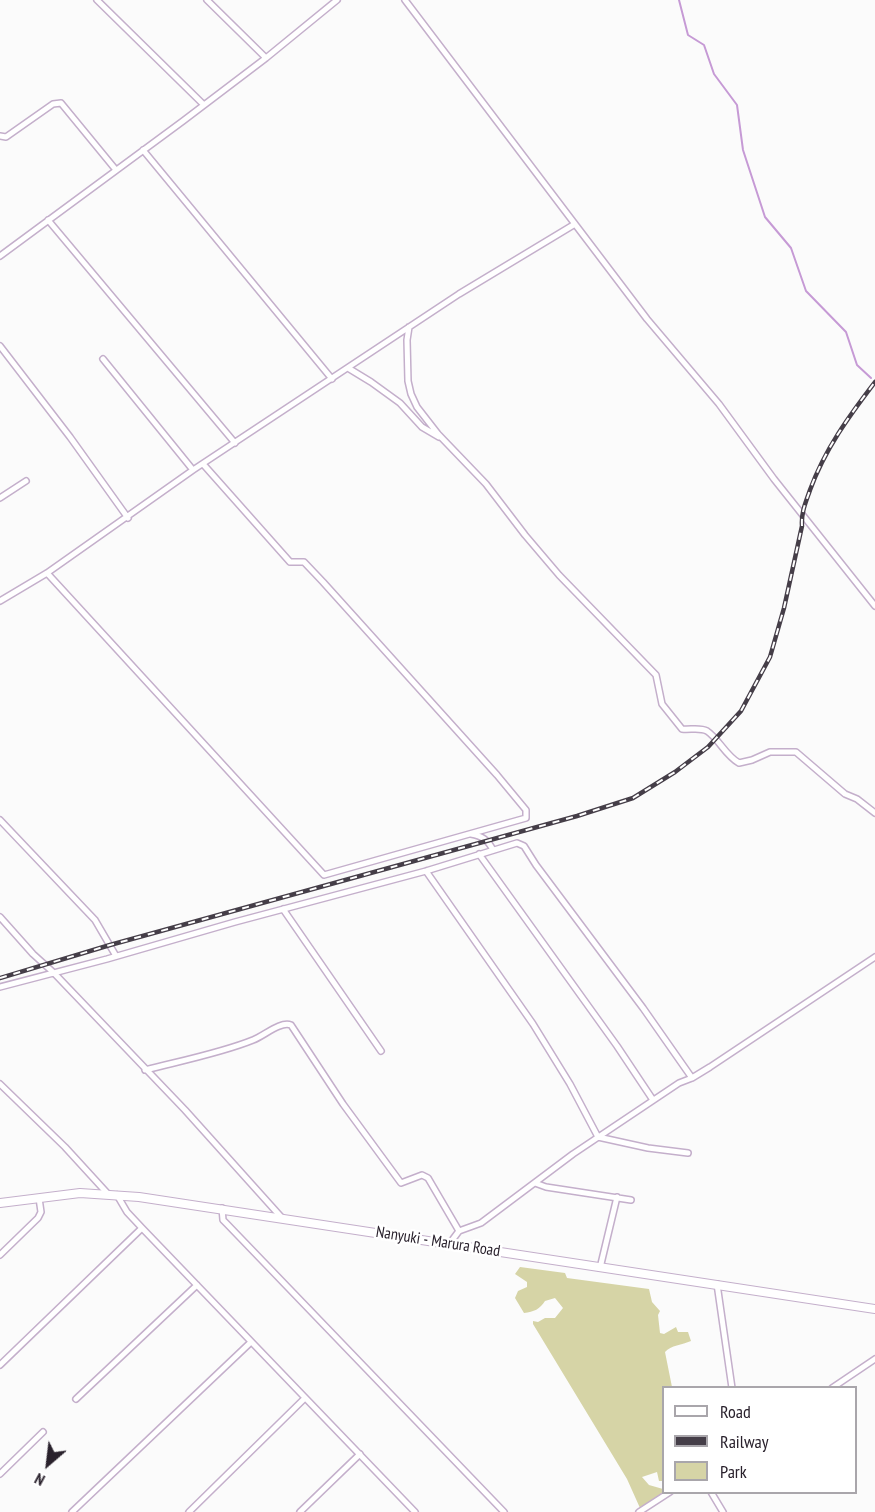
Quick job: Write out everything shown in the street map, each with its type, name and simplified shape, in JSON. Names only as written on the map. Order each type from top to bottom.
[{"type":"street","points":[[97,0],[204,105]]},
{"type":"street","points":[[207,0],[266,58]]},
{"type":"street","points":[[0,256],[266,58],[337,0]]},
{"type":"street","points":[[405,0],[648,319],[719,404],[774,479],[875,606]]},
{"type":"street","points":[[0,136],[6,137],[53,104],[61,103],[117,170]]},
{"type":"street","points":[[143,150],[332,379]]},
{"type":"street","points":[[48,220],[236,443]]},
{"type":"street","points":[[0,601],[47,573],[193,470],[459,294],[575,224]]},
{"type":"street","points":[[409,327],[407,370],[411,394],[417,407],[486,484],[559,575],[656,675],[662,704],[682,729],[700,729],[708,732],[723,751],[739,763],[770,752],[796,752],[845,794],[875,813]]},
{"type":"street","points":[[0,346],[70,437],[128,518]]},
{"type":"street","points":[[103,359],[193,470]]},
{"type":"street","points":[[348,368],[400,403],[422,427],[446,441]]},
{"type":"street","points":[[47,573],[320,873],[332,874],[524,820],[528,813],[471,745],[304,562],[290,562],[203,464]]},
{"type":"street","points":[[0,498],[26,481]]},
{"type":"street","points":[[0,820],[95,920],[116,957]]},
{"type":"street","points":[[470,834],[479,835],[493,850]]},
{"type":"street","points":[[0,987],[426,871],[517,843],[524,846],[659,1029],[692,1078]]},
{"type":"street","points":[[479,854],[653,1100]]},
{"type":"street","points":[[426,871],[533,1024],[570,1084],[598,1137],[648,1148],[688,1153]]},
{"type":"street","points":[[283,909],[381,1052]]},
{"type":"street","points":[[0,917],[203,1130],[282,1218]]},
{"type":"street","points":[[450,1243],[459,1231],[481,1223],[598,1137],[875,957]]},
{"type":"street","points":[[145,1070],[232,1047],[265,1035],[285,1024],[291,1025],[343,1104],[401,1183],[422,1175],[428,1178],[459,1231]]},
{"type":"street","points":[[0,1084],[65,1147],[108,1194]]},
{"type":"street","points":[[535,1183],[546,1187],[631,1200]]},
{"type":"street","name":"Nanyuki - Marura Road","points":[[0,1203],[73,1194],[117,1195],[222,1208],[875,1309]]},
{"type":"street","points":[[117,1195],[127,1212],[142,1228],[415,1512]]},
{"type":"street","points":[[0,1255],[38,1218],[41,1212],[39,1197]]},
{"type":"street","points":[[600,1268],[617,1197]]},
{"type":"street","points":[[222,1208],[227,1224],[504,1512]]},
{"type":"street","points":[[0,1365],[142,1228]]},
{"type":"street","points":[[717,1284],[732,1386]]},
{"type":"street","points":[[76,1399],[197,1285]]},
{"type":"street","points":[[72,1512],[251,1342]]},
{"type":"street","points":[[835,1386],[875,1359]]},
{"type":"street","points":[[189,1512],[305,1398]]},
{"type":"street","points":[[0,1474],[43,1432]]},
{"type":"street","points":[[300,1512],[360,1454]]},
{"type":"street","points":[[639,1512],[667,1494]]},
{"type":"street","points":[[712,1494],[723,1512]]},
{"type":"green space","points":[[520,1267],[565,1273],[567,1278],[649,1289],[652,1302],[660,1311],[658,1315],[660,1333],[664,1334],[676,1327],[678,1332],[688,1332],[691,1341],[673,1346],[665,1352],[672,1386],[662,1386],[662,1481],[659,1481],[657,1472],[642,1477],[649,1485],[662,1489],[662,1494],[640,1508],[627,1479],[533,1324],[533,1321],[555,1318],[563,1308],[555,1298],[545,1301],[536,1310],[524,1313],[515,1298],[518,1291],[527,1287],[527,1282],[515,1274]]},
{"type":"waterway","points":[[679,0],[688,35],[704,45],[714,74],[737,105],[743,150],[765,217],[791,248],[806,291],[846,332],[857,365],[871,378]]},
{"type":"railway","points":[[0,978],[110,945],[577,816],[633,798],[675,772],[708,747],[741,711],[770,657],[784,608],[803,512],[810,490],[830,447],[875,382]]}]
